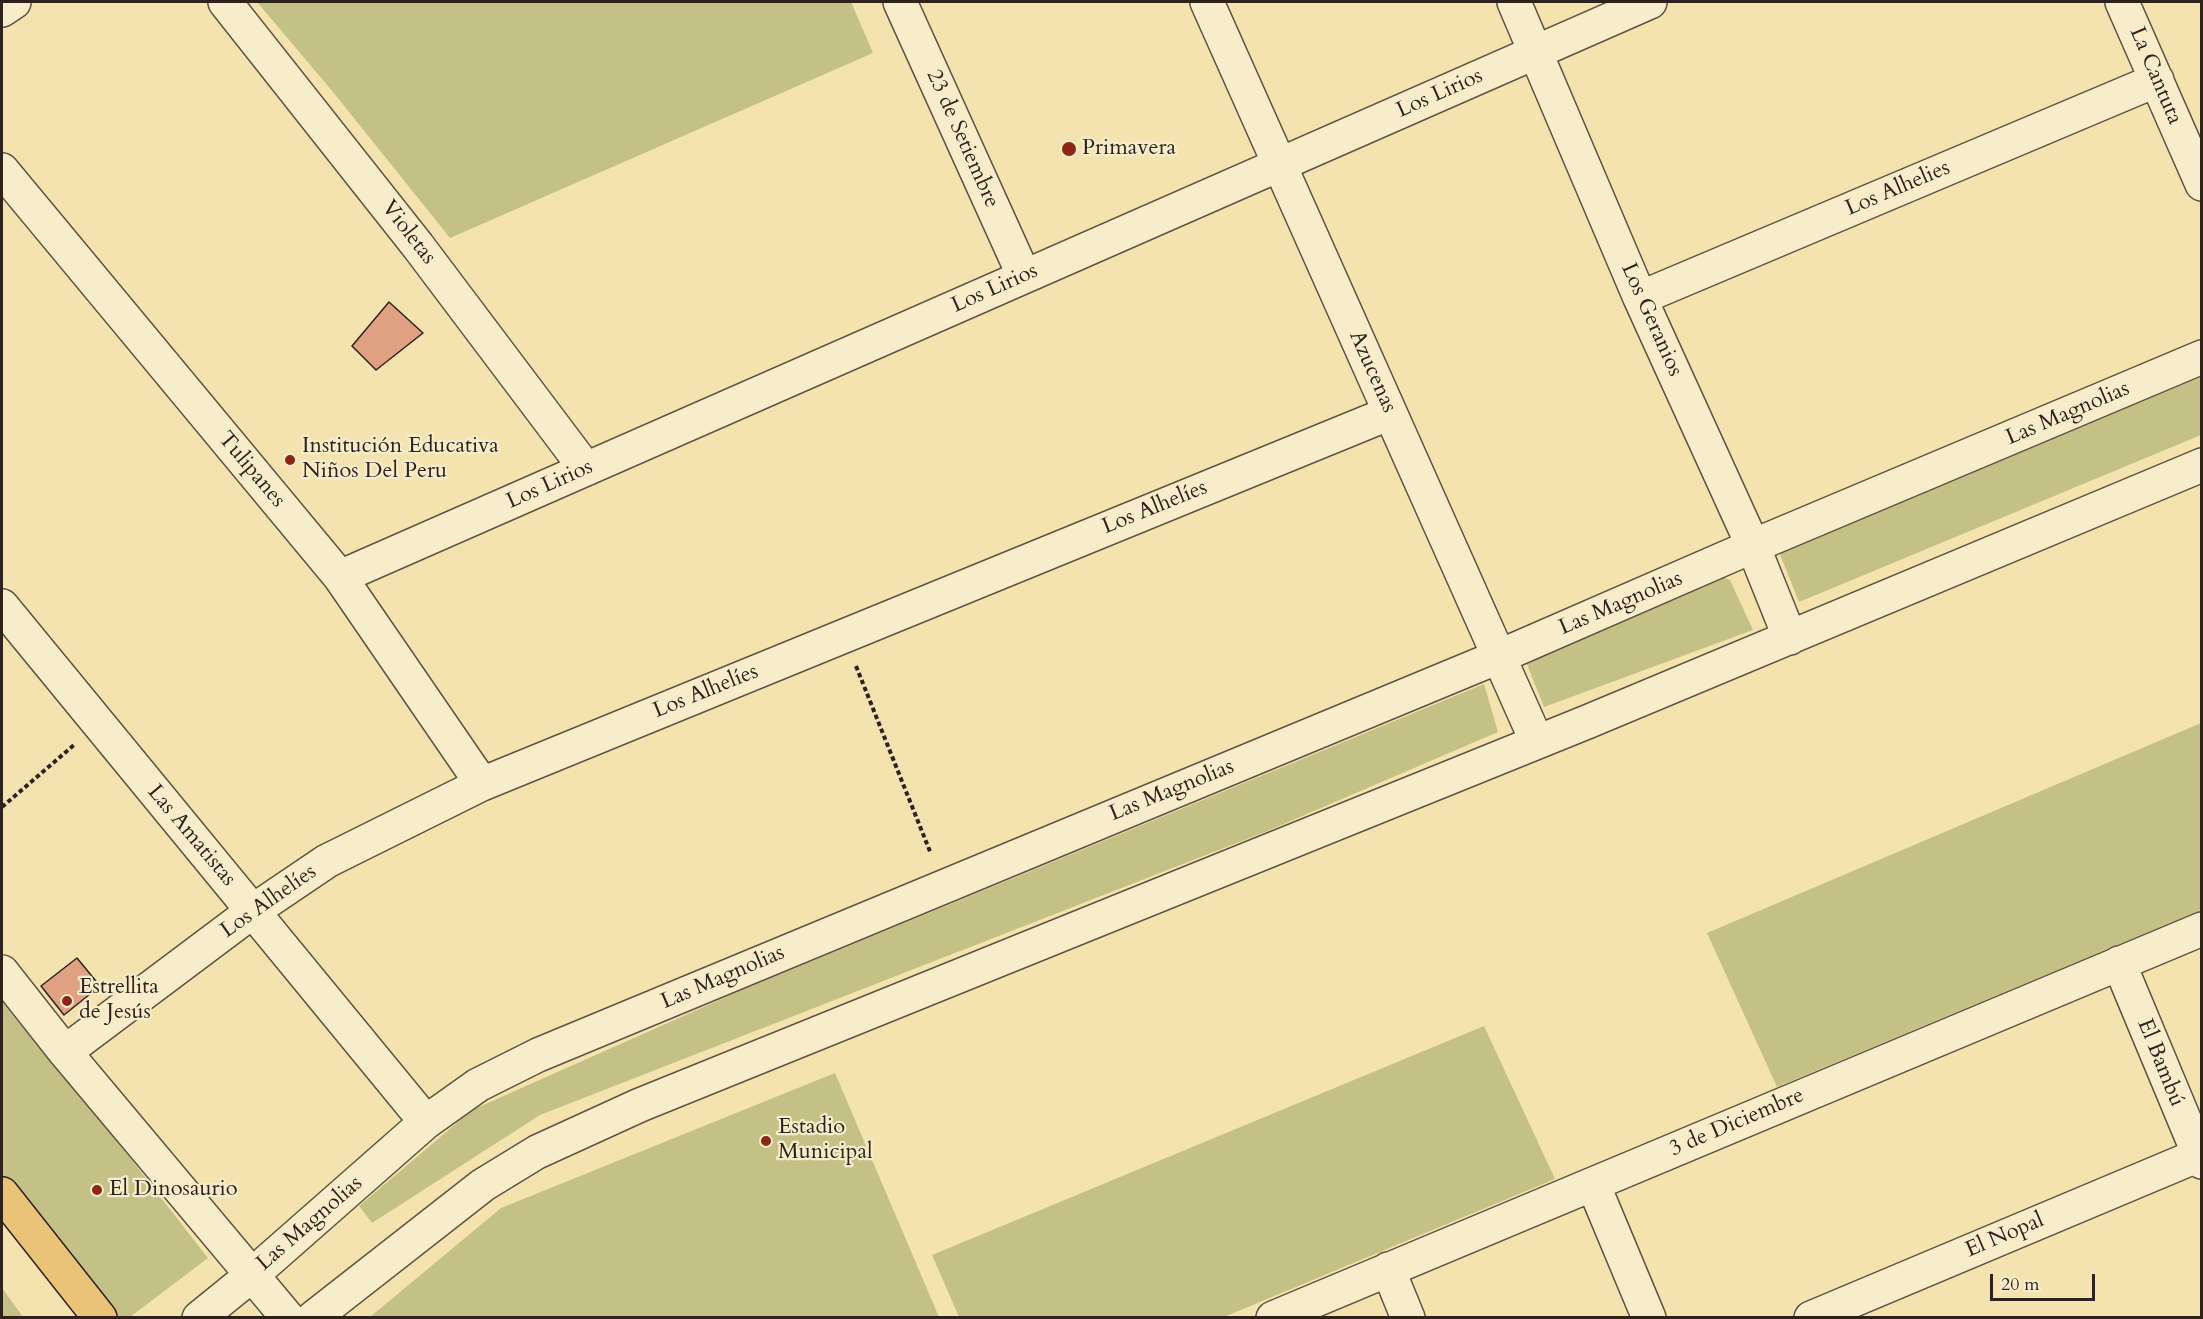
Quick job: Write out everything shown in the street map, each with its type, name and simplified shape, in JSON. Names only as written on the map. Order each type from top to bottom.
[{"type":"main road","points":[[2,1194],[100,1317]]},
{"type":"street","points":[[2,10],[14,2]]},
{"type":"street","name":"Violetas","points":[[225,2],[418,246],[586,469]]},
{"type":"street","name":"23 de Setiembre","points":[[900,2],[1024,276]]},
{"type":"street","name":"Azucenas","points":[[1207,2],[1537,742]]},
{"type":"street","name":"Los Geranios","points":[[1514,2],[1640,298],[1753,546],[1790,638]]},
{"type":"street","name":"Los Lirios","points":[[340,577],[1650,2]]},
{"type":"street","name":"La Cantuta","points":[[2122,2],[2198,168]]},
{"type":"street","name":"Los Alhelies","points":[[1640,298],[2157,80]]},
{"type":"street","name":"Tulipanes","points":[[2,170],[340,577],[482,784]]},
{"type":"street","name":"Las Magnolias","points":[[199,1317],[252,1275],[426,1122],[478,1085],[538,1055],[1498,657],[1753,546],[2202,357]]},
{"type":"street","name":"Los Alhelíes","points":[[64,1052],[253,910],[327,861],[482,784],[1390,413]]},
{"type":"street","points":[[313,1317],[483,1185],[537,1152],[640,1105],[1537,742],[2202,465]]},
{"type":"street","name":"Las Amatistas","points":[[2,606],[426,1122]]},
{"type":"street","name":"3 de Diciembre","points":[[1273,1317],[2202,929]]},
{"type":"street","name":"El Bambú","points":[[2119,963],[2200,1159]]},
{"type":"street","points":[[2,972],[64,1052],[288,1317]]},
{"type":"street","name":"El Nopal","points":[[1811,1317],[2200,1159]]},
{"type":"street","points":[[1593,1184],[1649,1317]]},
{"type":"street","points":[[1388,1269],[1408,1317]]},
{"type":"path","points":[[844,635],[944,886]]},
{"type":"path","points":[[2,807],[99,724]]},
{"type":"shaded area","points":[[257,2],[851,2],[873,53],[450,238],[333,92]]},
{"type":"shaded area","points":[[2201,377],[2201,435],[1799,602],[1779,552]]},
{"type":"shaded area","points":[[1723,577],[1730,580],[1753,630],[1544,707],[1524,657]]},
{"type":"shaded area","points":[[1484,684],[1498,732],[1265,832],[540,1115],[372,1223],[359,1206],[472,1110],[735,993]]},
{"type":"shaded area","points":[[2201,723],[2201,910],[1777,1087],[1707,933]]},
{"type":"shaded area","points":[[2,994],[208,1258],[130,1317],[106,1317],[2,1187]]},
{"type":"shaded area","points":[[1484,1026],[1555,1179],[1224,1317],[959,1317],[932,1255]]},
{"type":"shaded area","name":"Estadio Municipal","points":[[835,1073],[939,1317],[370,1317],[501,1208]]},
{"type":"shaded area","points":[[2,1288],[23,1317],[2,1317]]},
{"type":"building","points":[[389,302],[423,333],[376,370],[352,346]]},
{"type":"building","name":"Estrellita de Jesús","points":[[77,958],[100,986],[64,1015],[41,986]]},
{"type":"place","name":"Primavera","points":[[1069,149]]},
{"type":"place","name":"Institución Educativa Niños Del Peru","points":[[290,460]]},
{"type":"place","name":"Estrellita de Jesús","points":[[67,1001]]},
{"type":"place","name":"Estadio Municipal","points":[[766,1141]]},
{"type":"place","name":"El Dinosaurio","points":[[97,1190]]}]
